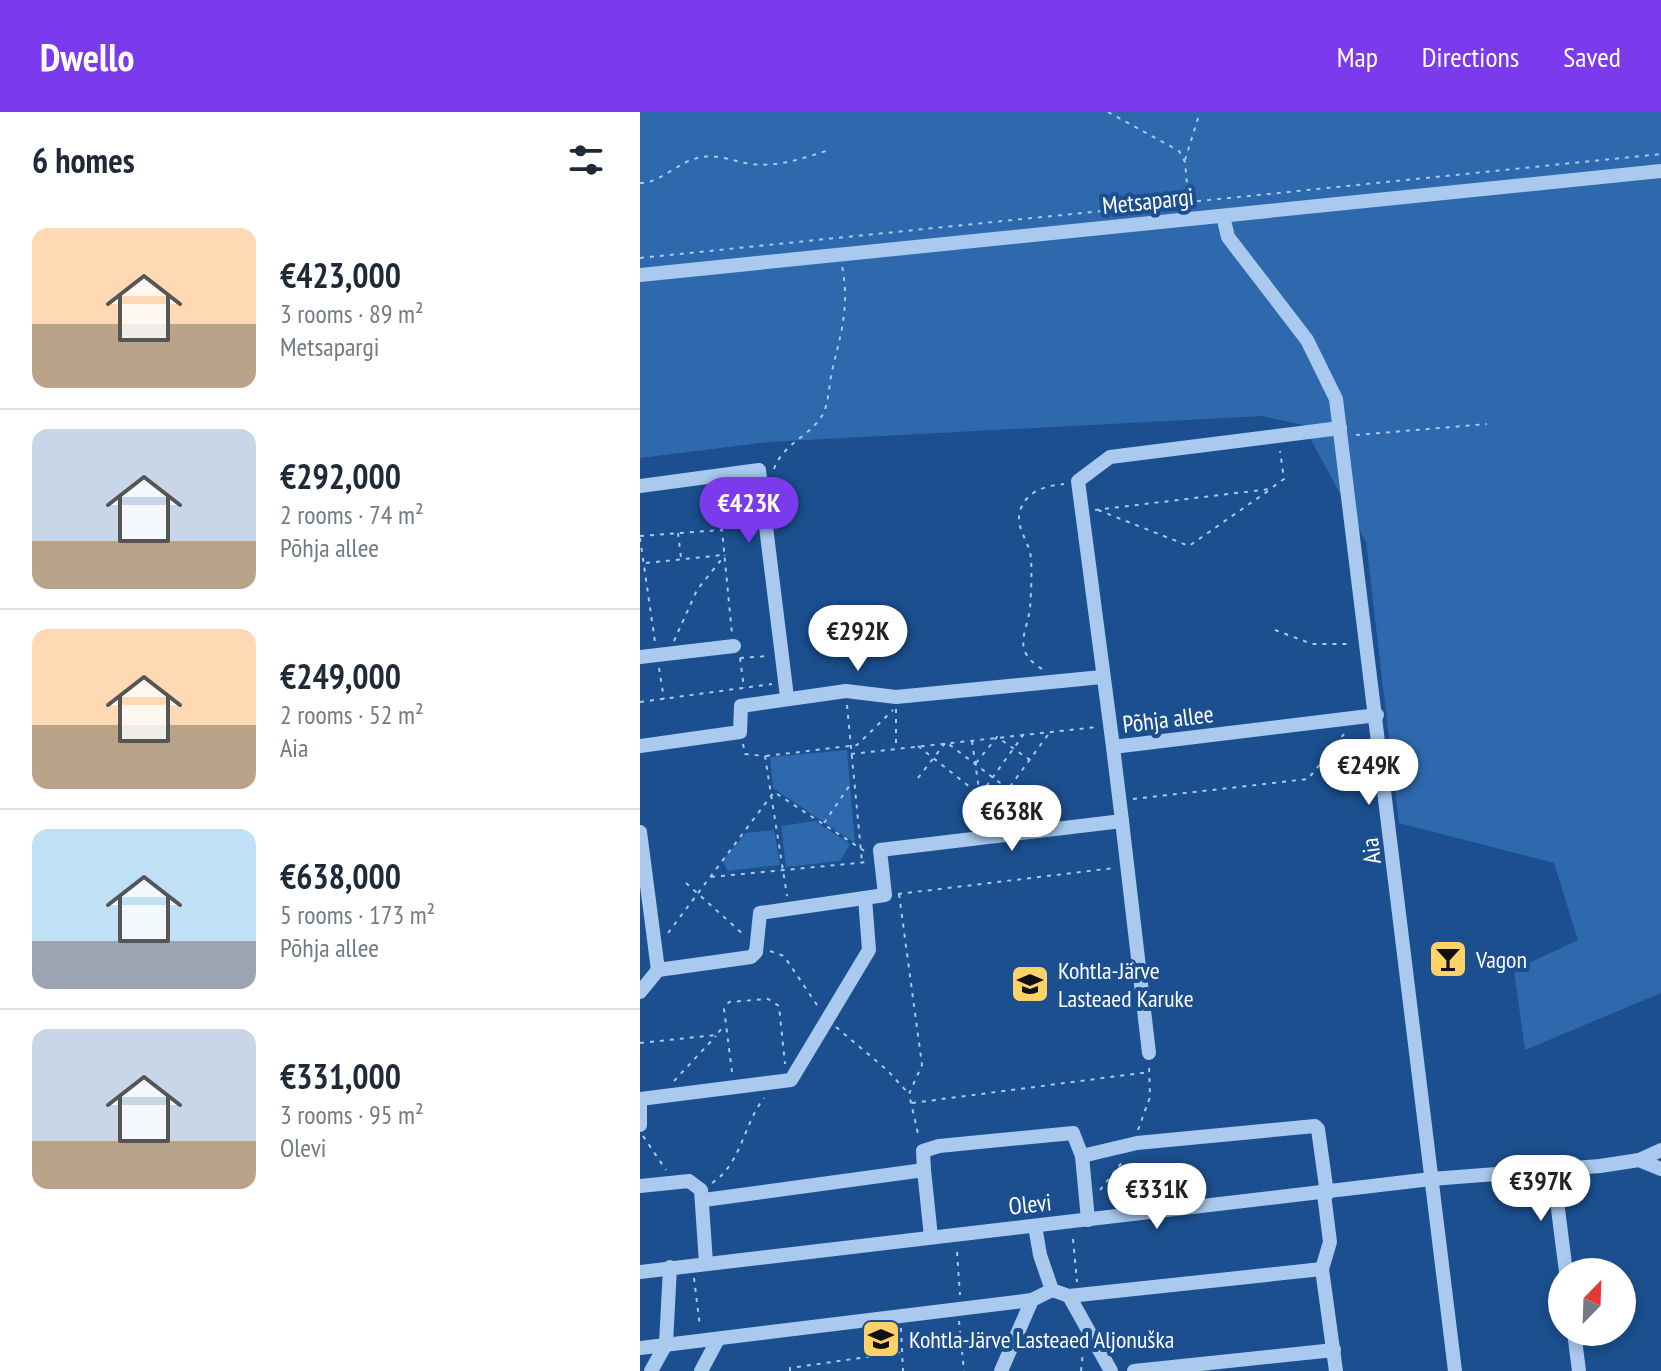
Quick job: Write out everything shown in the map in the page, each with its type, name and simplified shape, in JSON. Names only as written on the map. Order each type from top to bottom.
[{"type":"street","name":"Metsapargi","points":[[640,275],[1661,171]]},
{"type":"street","name":"Aia","points":[[1223,216],[1230,240],[1292,318],[1334,390],[1368,642],[1455,1371]]},
{"type":"street","points":[[1113,747],[1102,677],[1090,511],[1078,481],[1110,457],[1342,432]]},
{"type":"street","points":[[640,486],[759,470],[786,690]]},
{"type":"street","points":[[640,657],[737,652]]},
{"type":"street","points":[[640,746],[740,732],[741,706],[786,690],[846,691],[896,697],[1102,677]]},
{"type":"street","name":"Põhja allee","points":[[1149,1053],[1113,747],[1377,715]]},
{"type":"street","points":[[640,992],[658,970],[751,957],[756,945],[760,913],[892,894],[880,850],[1122,821]]},
{"type":"street","points":[[640,832],[658,970]]},
{"type":"street","points":[[640,1125],[640,1100],[791,1080],[869,950],[865,898]]},
{"type":"street","points":[[1082,1156],[1137,1143],[1315,1126],[1318,1129],[1330,1242],[1322,1269],[1336,1371]]},
{"type":"street","points":[[931,1237],[923,1151],[939,1146],[1073,1133],[1082,1156],[1088,1220]]},
{"type":"street","name":"Olevi","points":[[640,1272],[1326,1194],[1431,1179],[1639,1160],[1661,1150]]},
{"type":"street","points":[[1639,1160],[1661,1169]]},
{"type":"street","points":[[703,1195],[924,1170]]},
{"type":"street","points":[[1553,1170],[1564,1258]]},
{"type":"street","points":[[640,1186],[689,1181],[703,1195],[706,1263]]},
{"type":"street","points":[[1035,1226],[1040,1255],[1052,1290]]},
{"type":"street","points":[[651,1371],[666,1344],[670,1267]]},
{"type":"street","points":[[640,1348],[709,1342],[1032,1300],[1052,1290],[1073,1296],[1322,1269]]},
{"type":"street","points":[[1073,1296],[1111,1371]]},
{"type":"street","points":[[1001,1371],[1032,1300]]},
{"type":"street","points":[[701,1371],[709,1342]]},
{"type":"street","points":[[1576,1346],[1579,1371]]},
{"type":"street","points":[[1134,1371],[1334,1350]]},
{"type":"path","points":[[1108,112],[1172,147],[1185,162]]},
{"type":"path","points":[[1191,218],[1185,162],[1200,112]]},
{"type":"path","points":[[640,183],[653,182],[666,170],[697,158],[713,156],[771,165],[826,151]]},
{"type":"path","points":[[640,258],[1661,154]]},
{"type":"path","points":[[774,469],[780,453],[813,427],[824,412],[842,344],[846,287],[840,255],[833,239]]},
{"type":"path","points":[[1342,432],[1487,424]]},
{"type":"path","points":[[1090,511],[1189,546],[1284,479],[1279,437]]},
{"type":"path","points":[[721,475],[722,530],[744,688]]},
{"type":"path","points":[[1059,681],[1036,666],[1024,650],[1022,630],[1029,612],[1031,556],[1019,527],[1019,516],[1023,503],[1042,487],[1078,481]]},
{"type":"path","points":[[1090,511],[1270,489]]},
{"type":"path","points":[[664,699],[660,654],[640,536],[722,530]]},
{"type":"path","points":[[678,533],[681,559]]},
{"type":"path","points":[[644,563],[725,555]]},
{"type":"path","points":[[660,654],[673,643],[702,582],[725,555]]},
{"type":"path","points":[[1275,630],[1312,644],[1368,642]]},
{"type":"path","points":[[737,652],[782,655]]},
{"type":"path","points":[[640,702],[744,688],[786,690]]},
{"type":"path","points":[[846,691],[862,863]]},
{"type":"path","points":[[740,732],[745,754],[765,756],[851,747],[896,707],[896,748]]},
{"type":"path","points":[[1120,800],[1308,779],[1356,718]]},
{"type":"path","points":[[851,754],[1109,725]]},
{"type":"path","points":[[963,840],[1008,789],[1051,732]]},
{"type":"path","points":[[980,795],[1024,734]]},
{"type":"path","points":[[997,737],[1030,760]]},
{"type":"path","points":[[976,764],[997,737]]},
{"type":"path","points":[[972,740],[983,817]]},
{"type":"path","points":[[946,742],[1008,789]]},
{"type":"path","points":[[918,778],[946,742]]},
{"type":"path","points":[[917,746],[980,795]]},
{"type":"path","points":[[765,756],[769,788],[881,861]]},
{"type":"path","points":[[823,824],[853,780]]},
{"type":"path","points":[[774,792],[789,909]]},
{"type":"path","points":[[656,950],[774,792]]},
{"type":"path","points":[[710,878],[881,861]]},
{"type":"path","points":[[909,1094],[922,1065],[892,894],[1127,866]]},
{"type":"path","points":[[686,883],[756,945],[784,956],[828,1020],[887,1070],[909,1094],[923,1151]]},
{"type":"path","points":[[703,1195],[739,1153],[743,1134],[781,1082],[779,1006],[768,999],[729,1002],[724,1009],[734,1088]]},
{"type":"path","points":[[660,1096],[726,1025]]},
{"type":"path","points":[[640,1043],[716,1035]]},
{"type":"path","points":[[911,1103],[1149,1072]]},
{"type":"path","points":[[640,1131],[657,1161],[678,1182]]},
{"type":"path","points":[[1073,1239],[1073,1296]]},
{"type":"path","points":[[693,1276],[709,1342]]},
{"type":"path","points":[[900,1315],[903,1371]]},
{"type":"path","points":[[790,1371],[790,1368],[902,1352]]},
{"type":"shaded area","points":[[640,112],[1661,112],[1661,993],[1525,1050],[1514,970],[1578,940],[1554,863],[1399,823],[1366,542],[1303,425],[1262,416],[768,442],[640,458]]},
{"type":"shaded area","points":[[847,750],[855,843],[773,788],[770,757]]},
{"type":"shaded area","points":[[815,821],[850,844],[840,861],[786,867],[781,826]]},
{"type":"shaded area","points":[[774,830],[780,865],[727,871],[723,860],[746,833]]},
{"type":"place","name":"Vagon","points":[[1448,959]]},
{"type":"place","name":"Kohtla-Järve Lasteaed Karuke","points":[[1030,984]]},
{"type":"place","name":"Kohtla-Järve Lasteaed Aljonuška","points":[[881,1339]]}]
